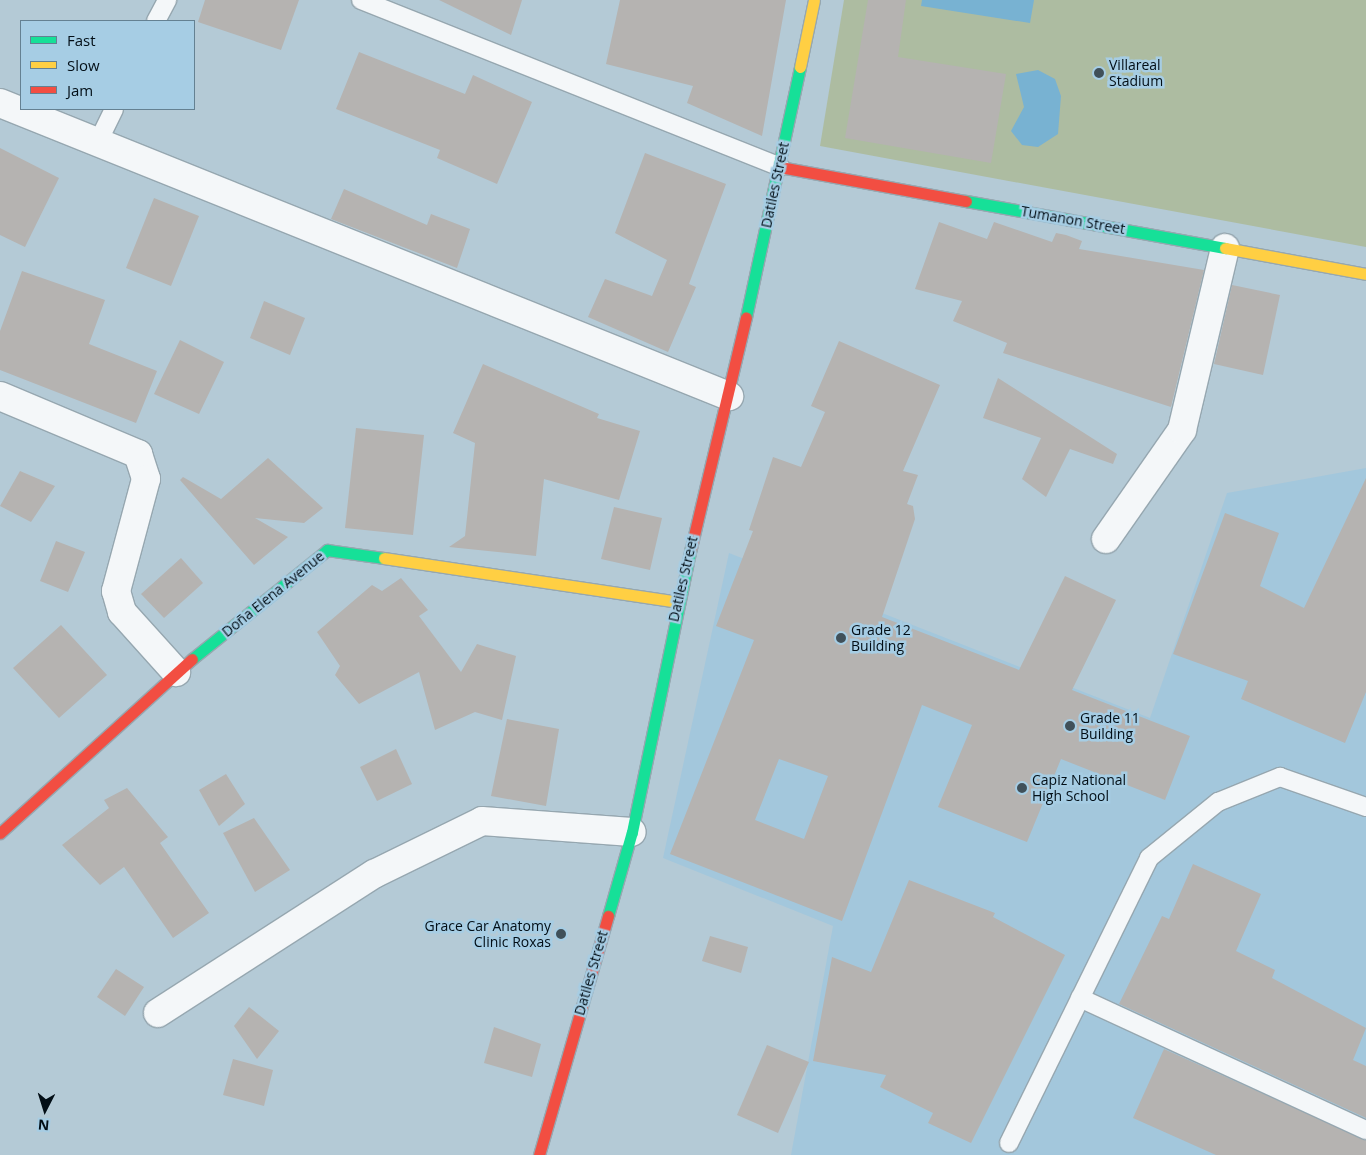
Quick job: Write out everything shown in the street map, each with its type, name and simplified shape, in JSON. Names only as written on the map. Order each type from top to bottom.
[{"type":"street","name":"Datiles Street","points":[[539,1155],[632,832],[677,602],[729,396],[780,167],[814,0]]},
{"type":"street","points":[[0,102],[97,144],[729,396]]},
{"type":"street","name":"Tumanon Street","points":[[780,167],[1366,274]]},
{"type":"street","points":[[1106,539],[1182,430],[1225,248]]},
{"type":"street","points":[[0,396],[138,454],[146,480],[116,591],[122,612],[176,672]]},
{"type":"street","name":"Doña Elena Avenue","points":[[0,834],[176,672],[327,550],[677,602]]},
{"type":"street","points":[[158,1013],[374,874],[482,821],[632,832]]},
{"type":"lane","points":[[156,20],[166,0]]},
{"type":"lane","points":[[361,0],[780,167]]},
{"type":"lane","points":[[97,144],[114,110]]},
{"type":"lane","points":[[1009,1143],[1149,858],[1218,802],[1280,777],[1366,807]]},
{"type":"lane","points":[[1080,998],[1366,1130]]},
{"type":"shaded area","points":[[922,0],[1034,0],[1030,23],[921,6]]},
{"type":"shaded area","points":[[1038,70],[1055,79],[1061,96],[1058,134],[1038,147],[1022,145],[1011,131],[1024,107],[1016,74]]},
{"type":"shaded area","name":"Capiz National High School","points":[[1366,468],[1366,1155],[791,1155],[833,926],[663,858],[729,553],[1150,718],[1227,493]]},
{"type":"green space","name":"Villareal Stadium","points":[[844,0],[1366,0],[1366,247],[820,146]]},
{"type":"building","points":[[205,0],[299,0],[281,50],[198,22]]},
{"type":"building","points":[[439,0],[522,0],[511,35]]},
{"type":"building","points":[[620,0],[786,0],[762,136],[687,103],[693,86],[606,64]]},
{"type":"building","points":[[868,0],[906,0],[898,57],[1006,74],[991,163],[845,138]]},
{"type":"building","points":[[359,52],[465,94],[473,75],[532,102],[497,184],[437,158],[440,150],[336,109]]},
{"type":"building","points":[[0,148],[59,178],[25,247],[0,235]]},
{"type":"building","points":[[645,153],[726,184],[689,284],[696,287],[668,352],[588,317],[605,279],[652,296],[667,260],[615,233]]},
{"type":"building","points":[[344,189],[427,225],[431,214],[470,229],[457,268],[331,219]]},
{"type":"building","points":[[154,198],[199,216],[171,286],[126,268]]},
{"type":"building","points":[[939,222],[987,239],[994,222],[1052,242],[1056,233],[1082,241],[1079,249],[1204,270],[1171,407],[1003,353],[1007,343],[953,321],[962,301],[915,289]]},
{"type":"building","points":[[22,271],[105,300],[89,344],[157,371],[136,423],[0,370],[0,331]]},
{"type":"building","points":[[1232,285],[1280,295],[1263,375],[1214,364]]},
{"type":"building","points":[[264,301],[305,318],[290,355],[250,338]]},
{"type":"building","points":[[180,340],[224,362],[199,414],[154,394]]},
{"type":"building","points":[[839,341],[940,385],[903,471],[918,475],[907,504],[913,506],[915,519],[882,617],[1019,670],[1065,576],[1116,600],[1072,690],[1190,736],[1165,800],[1061,759],[1027,842],[938,807],[972,725],[922,705],[842,921],[670,854],[754,640],[716,626],[753,531],[749,530],[773,457],[801,467],[825,412],[811,406]],"holes":[[[779,759],[828,776],[804,839],[755,820]]]},
{"type":"building","points":[[483,364],[599,414],[597,418],[640,431],[619,500],[544,479],[536,556],[449,547],[465,536],[475,443],[453,433]]},
{"type":"building","points":[[998,378],[1117,454],[1113,464],[1070,449],[1046,497],[1022,479],[1041,438],[983,418]]},
{"type":"building","points":[[356,428],[424,435],[413,535],[345,528]]},
{"type":"building","points":[[268,458],[323,508],[304,523],[255,518],[288,537],[254,565],[180,480],[183,477],[221,499]]},
{"type":"building","points":[[20,471],[55,486],[31,522],[0,506]]},
{"type":"building","points":[[1366,478],[1366,692],[1345,743],[1241,699],[1248,681],[1173,654],[1225,513],[1279,533],[1260,586],[1304,608]]},
{"type":"building","points":[[614,507],[662,518],[650,570],[601,559]]},
{"type":"building","points":[[56,541],[85,552],[68,592],[40,581]]},
{"type":"building","points":[[181,558],[203,583],[164,618],[141,594]]},
{"type":"building","points":[[401,578],[428,610],[419,616],[461,672],[477,644],[516,656],[502,720],[475,712],[435,730],[419,672],[359,704],[335,675],[340,666],[317,632],[372,585],[382,591]]},
{"type":"building","points":[[61,625],[107,675],[59,718],[13,668]]},
{"type":"building","points":[[507,719],[559,729],[546,806],[491,796]]},
{"type":"building","points":[[396,749],[412,784],[377,801],[360,767]]},
{"type":"building","points":[[226,774],[245,804],[219,826],[199,790]]},
{"type":"building","points":[[127,788],[168,837],[160,843],[209,913],[173,938],[124,867],[100,885],[62,845],[109,808],[104,800]]},
{"type":"building","points":[[254,818],[290,870],[255,892],[223,833]]},
{"type":"building","points":[[1193,864],[1261,894],[1236,951],[1275,970],[1272,978],[1366,1028],[1353,1060],[1366,1066],[1366,1118],[1119,1004],[1162,916],[1169,919]]},
{"type":"building","points":[[909,880],[995,913],[993,917],[1065,955],[971,1143],[928,1123],[933,1113],[880,1087],[886,1075],[813,1061],[832,957],[871,972]]},
{"type":"building","points":[[710,936],[748,947],[741,973],[702,961]]},
{"type":"building","points":[[116,969],[144,987],[125,1016],[97,997]]},
{"type":"building","points":[[249,1007],[279,1031],[257,1059],[234,1026]]},
{"type":"building","points":[[494,1027],[541,1044],[532,1077],[484,1063]]},
{"type":"building","points":[[767,1045],[809,1062],[778,1133],[737,1115]]},
{"type":"building","points":[[1164,1049],[1366,1140],[1366,1155],[1216,1155],[1133,1118]]},
{"type":"building","points":[[233,1059],[273,1070],[264,1106],[223,1095]]},
{"type":"traffic: fast","points":[[746,317],[800,67]]},
{"type":"traffic: fast","points":[[966,201],[1225,248]]},
{"type":"traffic: fast","points":[[608,916],[632,832],[691,548]]},
{"type":"traffic: fast","points":[[192,659],[327,550],[384,558]]},
{"type":"traffic: slow","points":[[800,67],[814,0]]},
{"type":"traffic: slow","points":[[1225,248],[1366,274]]},
{"type":"traffic: slow","points":[[384,558],[677,602]]},
{"type":"traffic: jam","points":[[780,167],[966,201]]},
{"type":"traffic: jam","points":[[691,548],[746,317]]},
{"type":"traffic: jam","points":[[0,833],[192,659]]},
{"type":"traffic: jam","points":[[539,1155],[608,916]]},
{"type":"place","name":"Villareal Stadium","points":[[1099,73]]},
{"type":"place","name":"Grade 12 Building","points":[[841,638]]},
{"type":"place","name":"Grade 11 Building","points":[[1070,726]]},
{"type":"place","name":"Capiz National High School","points":[[1022,788]]},
{"type":"place","name":"Grace Car Anatomy Clinic Roxas","points":[[561,934]]}]
